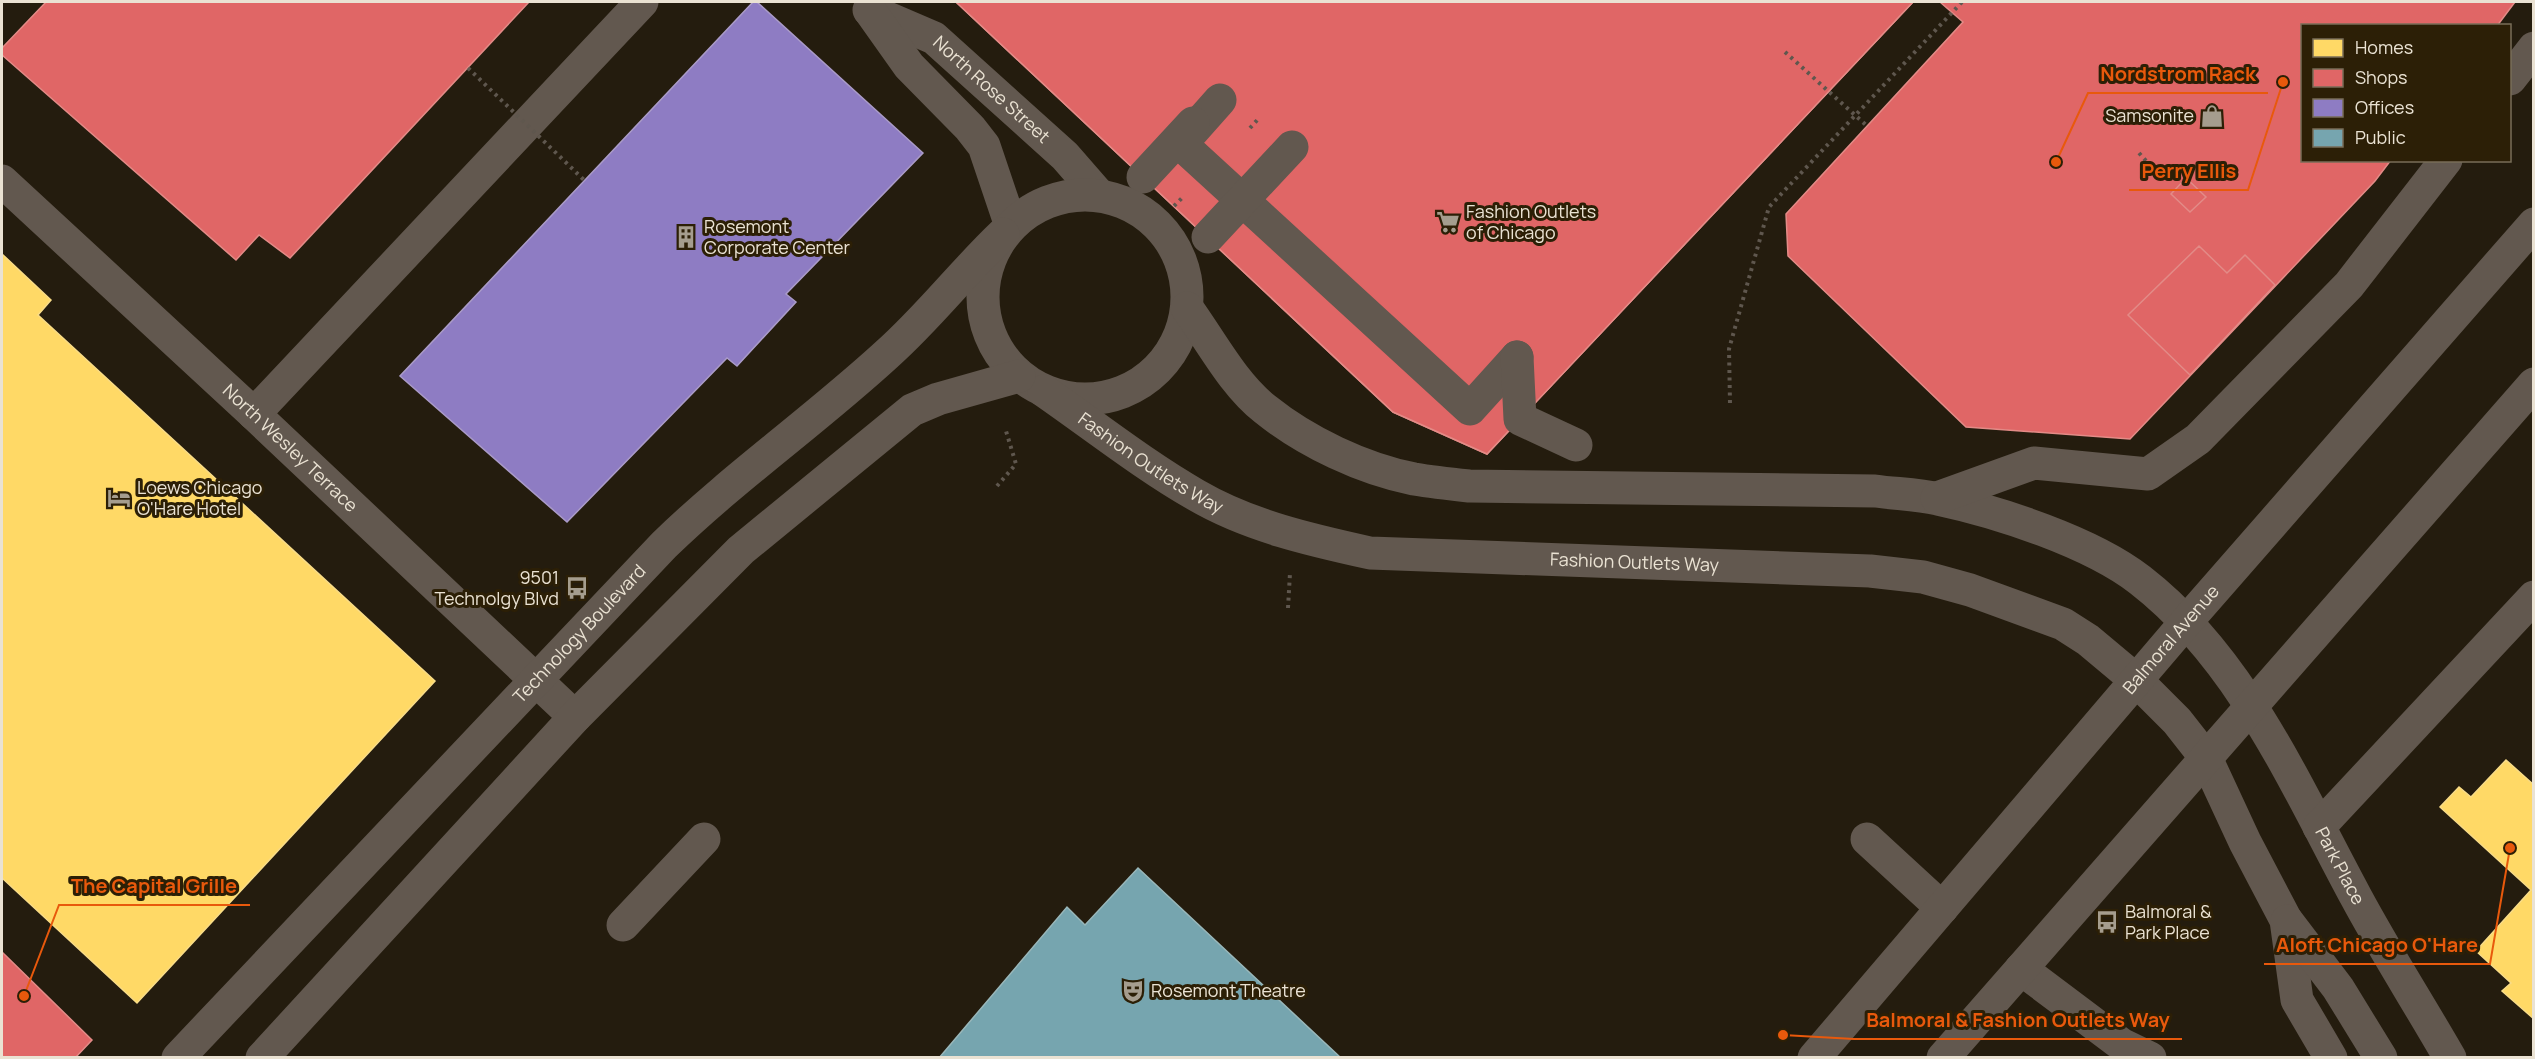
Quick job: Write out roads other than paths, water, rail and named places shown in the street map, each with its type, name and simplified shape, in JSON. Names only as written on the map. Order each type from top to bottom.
[{"type":"street","points":[[254,414],[642,2]]},
{"type":"street","name":"North Rose Street","points":[[870,4],[934,38],[1065,156],[1099,195]]},
{"type":"street","name":"North Rose Street","points":[[870,4],[909,66],[970,128],[984,146],[1007,230]]},
{"type":"street","points":[[2511,78],[2534,48]]},
{"type":"street","points":[[1143,177],[1224,93],[1181,144],[1470,409],[1517,357],[1520,419],[1576,445]]},
{"type":"street","points":[[1208,237],[1292,147]]},
{"type":"street","points":[[1937,498],[2034,463],[2148,474],[2198,439],[2349,285],[2444,162]]},
{"type":"street","name":"North Wesley Terrace","points":[[2,181],[254,414],[575,717]]},
{"type":"street","points":[[1066,195],[1099,195],[1141,210],[1166,234],[1183,264],[1188,286],[1187,308],[1179,339],[1162,366],[1136,386],[1107,397],[1075,400],[1031,384],[998,352],[985,324],[982,293],[988,262],[1007,230],[1036,206],[1066,195]]},
{"type":"street","name":"Balmoral Avenue","points":[[1814,1058],[2186,622],[2534,224]]},
{"type":"street","name":"Technology Boulevard","points":[[178,1058],[534,680],[700,510],[887,355],[1007,230]]},
{"type":"street","points":[[1187,308],[1239,381],[1264,409],[1307,437],[1360,463],[1413,479],[1480,486],[1875,491],[1937,498],[2041,530],[2098,555],[2139,579],[2186,622],[2225,670],[2250,707]]},
{"type":"street","points":[[262,1058],[575,717],[741,550],[904,416],[938,399],[1031,384]]},
{"type":"street","name":"Fashion Outlets Way","points":[[1031,384],[1196,496],[1257,523],[1314,541],[1370,553],[1870,571],[1923,577],[1970,590],[2063,624],[2088,640],[2137,681],[2177,721],[2206,758]]},
{"type":"street","points":[[1943,1058],[2534,384]]},
{"type":"street","points":[[2319,827],[2534,597]]},
{"type":"street","name":"Park Place","points":[[2250,707],[2296,782],[2367,917],[2450,1058]]},
{"type":"street","points":[[2206,758],[2245,842],[2286,920],[2338,988],[2381,1058]]},
{"type":"street","points":[[1867,839],[1942,908]]},
{"type":"street","points":[[623,925],[704,840]]},
{"type":"street","points":[[2286,920],[2297,1000],[2331,1058]]},
{"type":"street","points":[[2021,969],[2121,1044],[2150,1058]]},
{"type":"place","name":"Perry Ellis","points":[[2283,82]]},
{"type":"place","name":"Samsonite","points":[[2212,116]]},
{"type":"place","name":"Nordstrom Rack","points":[[2056,162]]},
{"type":"place","name":"Fashion Outlets of Chicago","points":[[1448,222]]},
{"type":"place","name":"Rosemont Corporate Center","points":[[686,237]]},
{"type":"place","name":"Loews Chicago O'Hare Hotel","points":[[119,498]]},
{"type":"place","name":"9501 Technolgy Blvd","points":[[577,588]]},
{"type":"place","name":"Aloft Chicago O'Hare","points":[[2510,848]]},
{"type":"place","name":"Balmoral & Park Place","points":[[2107,922]]},
{"type":"place","name":"Rosemont Theatre","points":[[1133,991]]},
{"type":"place","name":"The Capital Grille","points":[[24,996]]},
{"type":"place","name":"Balmoral & Fashion Outlets Way","points":[[1783,1035]]}]
